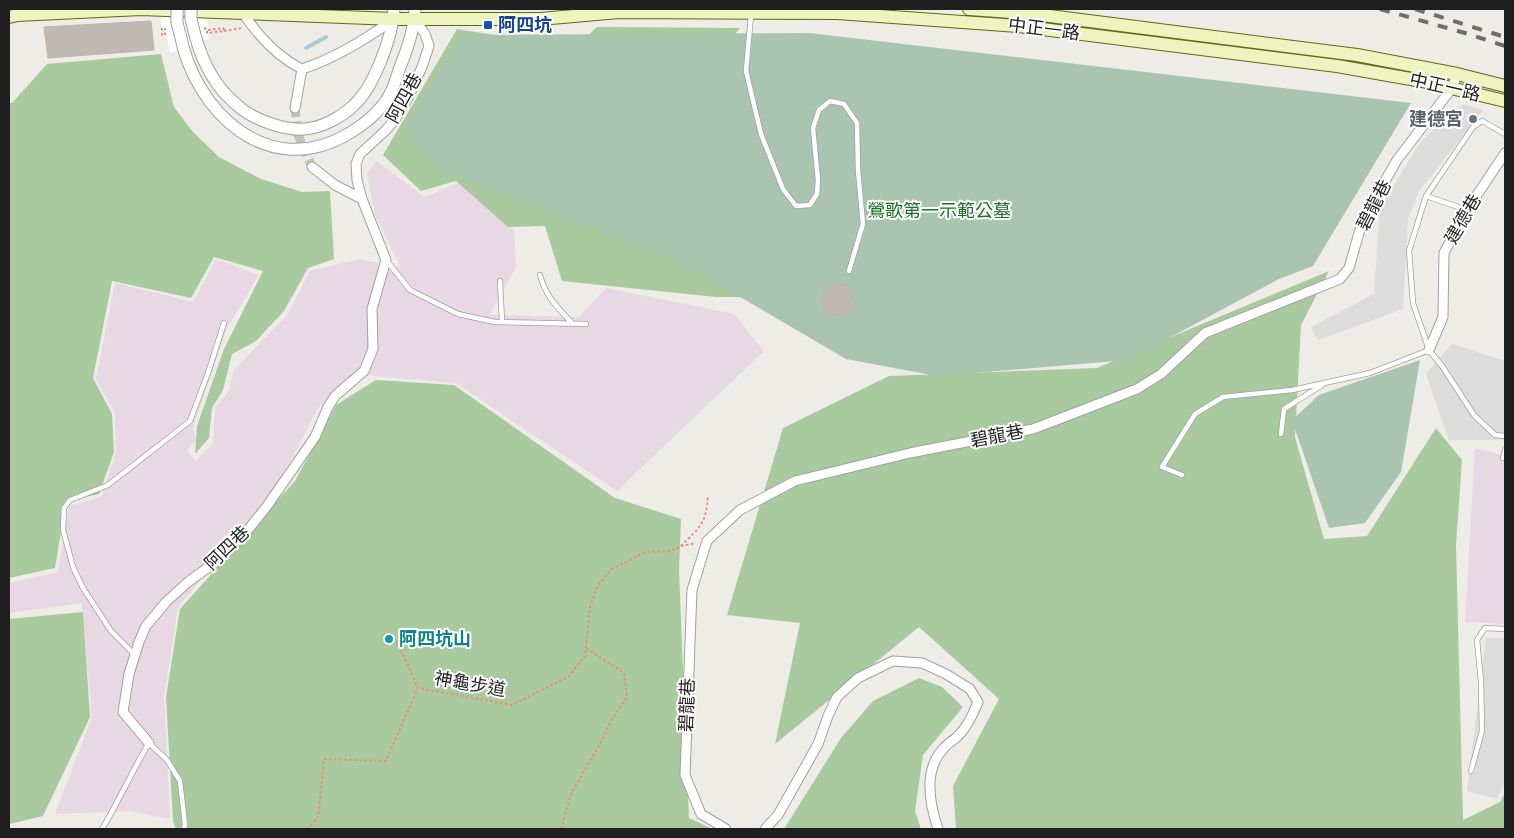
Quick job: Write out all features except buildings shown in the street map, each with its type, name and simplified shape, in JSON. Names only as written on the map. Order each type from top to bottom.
[{"type":"main road","name":"中正一路","points":[[9,16],[141,9],[242,10],[264,15],[415,14],[540,18],[619,12],[751,11],[837,13],[1018,26],[1337,66],[1422,81],[1505,101]]},
{"type":"main road","name":"中正一路","points":[[969,9],[1026,13],[1358,55],[1457,74],[1505,86]]},
{"type":"street","points":[[177,9],[177,23],[183,51],[192,72],[208,100],[220,115],[242,133],[264,144],[305,150],[334,142],[371,119],[389,96],[409,47],[415,14]]},
{"type":"street","points":[[191,9],[191,19],[200,54],[216,84],[237,106],[263,121],[292,128],[311,128],[332,120],[354,106],[371,84],[386,48],[394,14]]},
{"type":"street","points":[[242,10],[276,53],[302,69],[321,63],[358,44],[394,14]]},
{"type":"street","name":"阿四巷","points":[[149,743],[123,712],[134,655],[146,626],[166,602],[188,582],[220,559],[267,506],[315,437],[335,396],[364,371],[373,349],[372,309],[386,260],[362,199],[357,180],[356,164],[360,154],[396,118],[415,83],[429,46],[426,34],[415,14]]},
{"type":"street","points":[[295,108],[302,69]]},
{"type":"street","name":"碧龍巷","points":[[726,829],[702,814],[685,775],[692,590],[707,541],[740,510],[795,481],[910,453],[1033,430],[1137,389],[1161,374],[1205,333],[1340,279],[1349,268],[1363,219],[1392,169],[1452,88],[1457,74]]},
{"type":"street","name":"建德巷","points":[[1429,350],[1443,317],[1444,252],[1467,210],[1505,152]]},
{"type":"street","points":[[312,167],[335,185],[362,199]]},
{"type":"street","points":[[765,829],[778,815],[818,744],[837,697],[858,678],[893,662],[922,664],[946,674],[970,689],[978,702],[972,718],[957,737],[943,748],[933,764],[930,791],[932,810],[938,829]]},
{"type":"lane","points":[[751,11],[746,71],[761,134],[783,189],[796,206],[810,205],[816,194],[818,180],[813,128],[818,110],[830,101],[844,104],[857,123],[858,170],[863,224],[850,271]]},
{"type":"lane","points":[[1505,134],[1482,121],[1473,127],[1426,196],[1409,251],[1413,303],[1429,350],[1442,366],[1474,415],[1495,435],[1505,436]]},
{"type":"lane","points":[[1426,196],[1467,210]]},
{"type":"lane","name":"阿四巷","points":[[386,260],[410,290],[458,314],[502,322],[586,324]]},
{"type":"lane","points":[[540,275],[544,289],[553,303],[573,324]]},
{"type":"lane","points":[[500,281],[502,322]]},
{"type":"lane","points":[[134,655],[111,631],[83,588],[73,567],[63,530],[64,508],[70,500],[108,485],[190,421],[224,323]]},
{"type":"lane","points":[[1182,475],[1162,467],[1195,414],[1223,397],[1292,390],[1370,373],[1429,350]]},
{"type":"lane","points":[[1281,434],[1284,409],[1326,383]]},
{"type":"lane","points":[[1503,458],[1505,450]]},
{"type":"lane","points":[[1471,772],[1482,731],[1481,682],[1477,640],[1485,628],[1505,629]]},
{"type":"lane","points":[[102,829],[116,805],[128,778],[149,743]]},
{"type":"lane","name":"阿四巷","points":[[149,743],[167,760],[180,781],[186,824],[184,829]]},
{"type":"path","points":[[166,27],[165,35],[162,35],[162,28],[166,27]]},
{"type":"path","points":[[207,29],[224,28],[224,31],[242,28]]},
{"type":"path","points":[[681,546],[699,527],[706,514],[708,495]]},
{"type":"path","name":"神龜步道","points":[[307,829],[318,818],[324,758],[386,761],[418,688],[512,704],[568,677],[585,656],[590,607],[598,585],[612,569],[646,552],[671,551],[681,546],[707,541]]},
{"type":"path","points":[[390,633],[400,648],[418,688]]},
{"type":"path","points":[[561,829],[571,794],[601,742],[610,722],[627,697],[624,673],[586,648]]},
{"type":"shaded area","points":[[1463,104],[1483,110],[1419,191],[1408,219],[1403,309],[1318,340],[1311,327],[1374,294],[1380,208],[1421,141]]},
{"type":"shaded area","points":[[377,161],[424,197],[463,181],[514,231],[516,267],[489,315],[579,317],[606,288],[734,314],[764,351],[617,491],[456,383],[352,374],[318,408],[293,456],[261,508],[178,607],[164,697],[170,819],[131,811],[55,814],[92,717],[82,603],[9,613],[9,583],[58,572],[69,506],[101,497],[116,453],[115,413],[96,379],[115,283],[193,302],[216,259],[259,275],[227,328],[193,428],[196,440],[187,451],[196,461],[213,443],[215,407],[229,391],[234,370],[287,315],[310,271],[359,259],[401,267],[375,215],[367,173]]},
{"type":"shaded area","points":[[1452,344],[1505,361],[1505,440],[1449,440],[1426,374]]},
{"type":"shaded area","points":[[1475,448],[1505,456],[1505,624],[1465,622]]},
{"type":"shaded area","points":[[1486,638],[1505,638],[1505,781],[1497,799],[1467,791]]},
{"type":"green space","points":[[597,27],[740,28],[706,73],[806,297],[716,297],[562,281],[545,226],[508,227],[456,181],[421,191],[383,155],[457,29],[575,48]]},
{"type":"green space","name":"鶯歌第一示範公墓","points":[[809,33],[1411,103],[1313,266],[1279,279],[1128,360],[937,376],[846,359],[679,261],[436,167],[405,127],[462,35]]},
{"type":"green space","points":[[161,54],[174,107],[193,132],[219,157],[261,179],[302,192],[330,191],[334,259],[308,268],[284,311],[256,341],[232,354],[223,390],[212,408],[209,438],[195,454],[197,426],[224,349],[263,271],[214,257],[191,298],[112,281],[93,378],[112,414],[114,452],[99,494],[66,501],[55,568],[9,578],[9,103],[12,103],[47,64]]},
{"type":"green space","points":[[1329,271],[1301,325],[1295,437],[1324,539],[1367,536],[1436,428],[1462,460],[1456,545],[1463,820],[1500,802],[1505,793],[1505,829],[956,829],[953,786],[999,699],[919,627],[775,744],[800,623],[727,615],[783,428],[889,376],[1097,368]]},
{"type":"green space","points":[[1420,360],[1401,472],[1365,523],[1329,528],[1292,420],[1319,395]]},
{"type":"green space","points":[[376,380],[454,385],[615,498],[681,519],[679,570],[689,818],[712,829],[176,829],[173,821],[166,697],[180,609],[295,481],[336,405]]},
{"type":"green space","points":[[83,612],[90,717],[43,816],[9,824],[9,619]]},
{"type":"green space","points":[[919,678],[942,687],[963,707],[923,755],[915,811],[921,829],[784,829],[841,738],[873,701]]},
{"type":"pier","points":[[162,9],[207,9],[209,39],[170,53],[166,32],[161,27]]},
{"type":"waterway","name":"阿四坑","points":[[306,48],[326,37]]},
{"type":"tunnel","points":[[295,108],[298,135],[312,167]]},
{"type":"railway","points":[[1380,9],[1505,46]]},
{"type":"railway","points":[[1415,9],[1505,37]]},
{"type":"place","name":"阿四坑","points":[[488,25]]},
{"type":"place","name":"建德宮","points":[[1473,119]]},
{"type":"place","name":"阿四坑山","points":[[389,639]]}]
